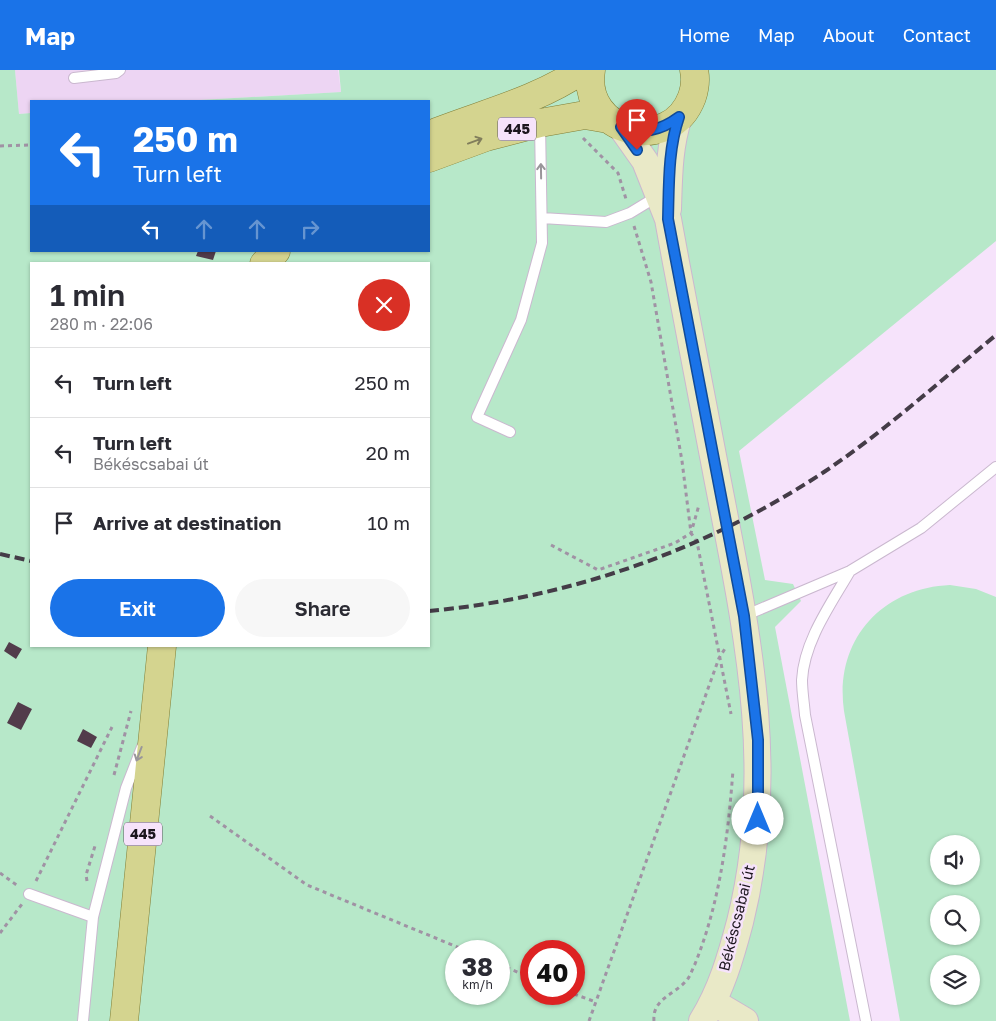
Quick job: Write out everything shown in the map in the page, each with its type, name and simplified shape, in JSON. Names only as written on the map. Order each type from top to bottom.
[{"type":"main road","name":"445","points":[[430,135],[529,100],[558,86],[582,70]]},
{"type":"main road","points":[[591,70],[592,94],[598,108],[615,123]]},
{"type":"main road","name":"445","points":[[430,158],[486,137],[552,120],[585,115],[636,131],[652,131],[666,126],[679,117],[689,104],[700,76]]},
{"type":"main road","points":[[266,262],[275,252]]},
{"type":"main road","name":"445","points":[[124,1021],[162,647]]},
{"type":"street","name":"Békéscsabai út","points":[[663,208],[674,133],[679,117]]},
{"type":"street","name":"Békéscsabai út","points":[[615,123],[645,161],[663,208],[744,616],[758,740],[758,819],[748,888],[733,946],[708,1012]]},
{"type":"street","points":[[708,1012],[744,1021]]},
{"type":"lane","points":[[74,78],[116,73],[120,70]]},
{"type":"lane","points":[[510,432],[477,417],[521,320],[542,243],[542,218],[552,120]]},
{"type":"lane","points":[[542,218],[606,222],[630,213],[663,208]]},
{"type":"lane","points":[[744,616],[850,571],[921,528],[996,467]]},
{"type":"lane","points":[[850,571],[813,637],[804,662],[802,680],[805,715],[866,1021]]},
{"type":"lane","points":[[83,1021],[92,917],[126,788],[156,708]]},
{"type":"lane","points":[[29,894],[92,917]]},
{"type":"path","points":[[552,120],[618,173],[652,282],[682,461],[691,533],[697,542],[732,719]]},
{"type":"path","points":[[0,146],[30,145]]},
{"type":"path","points":[[551,545],[598,570],[675,543],[691,533],[698,505],[718,483]]},
{"type":"path","points":[[588,1021],[719,658],[744,616]]},
{"type":"path","points":[[0,933],[29,894],[112,727]]},
{"type":"path","points":[[654,1021],[659,1003],[689,977],[704,941],[715,906],[723,864],[733,768]]},
{"type":"path","points":[[210,816],[307,885],[445,942]]},
{"type":"path","points":[[0,873],[29,894]]},
{"type":"path","points":[[585,998],[596,1002]]},
{"type":"shaded area","points":[[15,70],[338,70],[341,92],[200,100],[30,100],[30,113],[19,114]]},
{"type":"green space","points":[[0,70],[15,70],[19,114],[30,113],[30,252],[430,252],[430,100],[200,100],[341,92],[339,70],[996,70],[996,241],[739,451],[765,580],[793,584],[801,601],[775,627],[850,1021],[0,1021]]},
{"type":"green space","points":[[950,585],[976,589],[996,597],[996,1021],[900,1021],[844,711],[843,686],[847,662],[855,641],[867,623],[884,608],[903,596],[925,588]]},
{"type":"building","points":[[198,252],[216,252],[213,260],[196,256]]},
{"type":"building","points":[[9,642],[22,649],[16,659],[4,651]]},
{"type":"building","points":[[18,702],[32,709],[21,730],[7,723]]},
{"type":"building","points":[[83,729],[97,737],[91,748],[77,741]]},
{"type":"railway","points":[[430,611],[534,595],[585,582],[635,566],[684,547],[732,525],[779,500],[847,456],[996,335]]},
{"type":"railway","points":[[0,554],[30,561]]},
{"type":"route","points":[[637,150],[621,127],[636,131],[652,131],[666,126],[679,117],[674,133],[670,160],[668,219],[744,616],[758,740],[758,819]]}]
